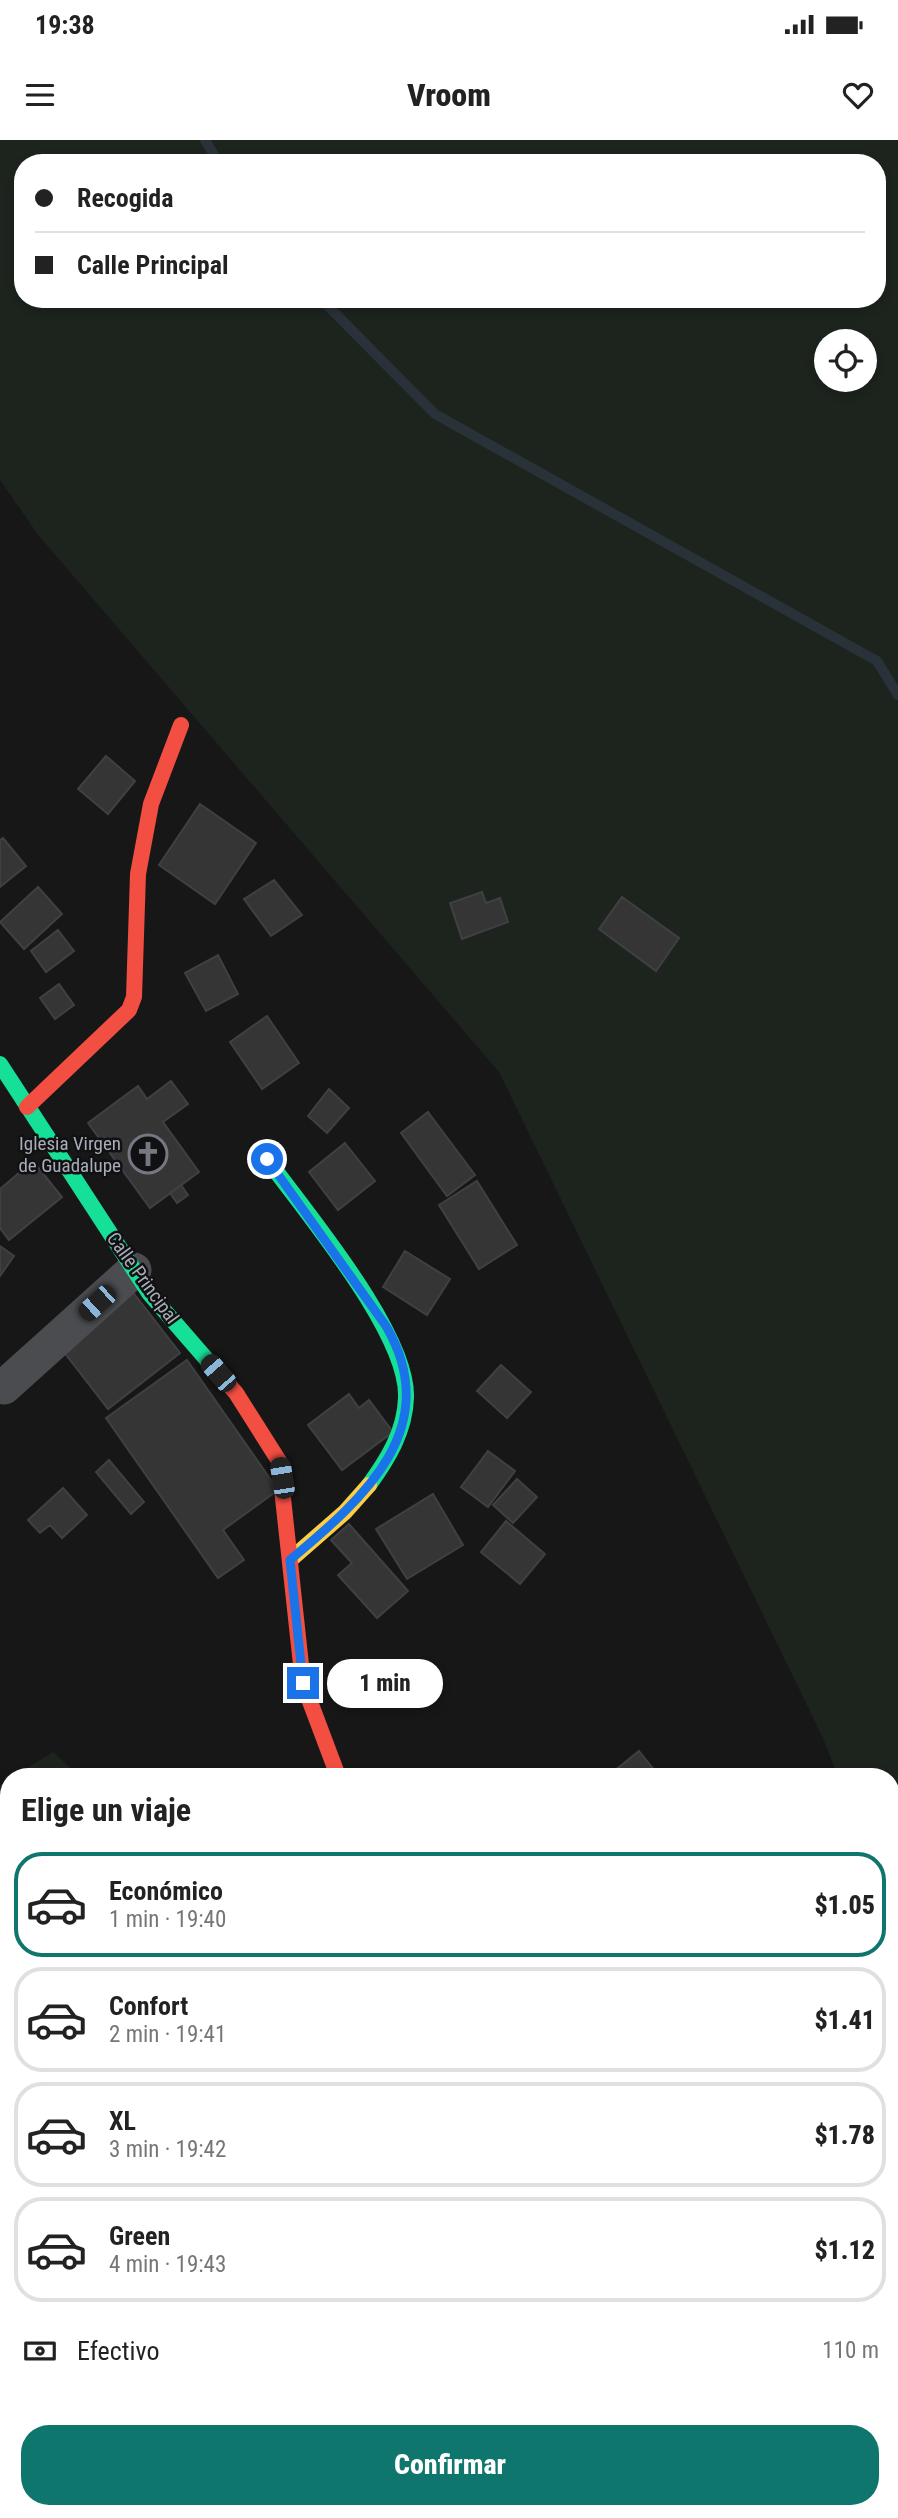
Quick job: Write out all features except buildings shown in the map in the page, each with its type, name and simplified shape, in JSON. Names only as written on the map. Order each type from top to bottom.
[{"type":"street","points":[[27,1107],[129,1010],[138,874],[151,804],[181,724]]},
{"type":"street","name":"Calle Principal","points":[[0,1064],[149,1293],[236,1393],[271,1442],[279,1461],[303,1683],[335,1768]]},
{"type":"street","points":[[267,1159],[386,1326],[401,1352],[406,1379],[405,1414],[394,1453],[334,1524],[290,1560]]},
{"type":"street","points":[[4,1387],[134,1270]]},
{"type":"shaded area","points":[[0,140],[898,140],[898,1768],[835,1768],[822,1736],[499,1072],[39,536],[0,480]]},
{"type":"shaded area","points":[[53,1752],[70,1768],[27,1768]]},
{"type":"waterway","points":[[205,140],[214,154]]},
{"type":"waterway","points":[[330,308],[435,414],[877,661],[898,695]]},
{"type":"traffic: fast","points":[[0,1064],[149,1293],[221,1376]]},
{"type":"traffic: fast","points":[[267,1159],[329,1241],[374,1308],[391,1341],[402,1372],[406,1398],[399,1433],[389,1455],[369,1485]]},
{"type":"traffic: slow","points":[[290,1560],[345,1512],[369,1485]]},
{"type":"traffic: jam","points":[[27,1107],[129,1010],[134,997],[138,874],[151,804],[181,725]]},
{"type":"traffic: jam","points":[[221,1376],[236,1393],[279,1461],[303,1683],[335,1768]]},
{"type":"place","name":"Iglesia Virgen de Guadalupe","points":[[148,1154]]},
{"type":"route","points":[[267,1159],[386,1326],[401,1352],[406,1379],[405,1414],[394,1453],[334,1524],[290,1560],[303,1683]]}]
